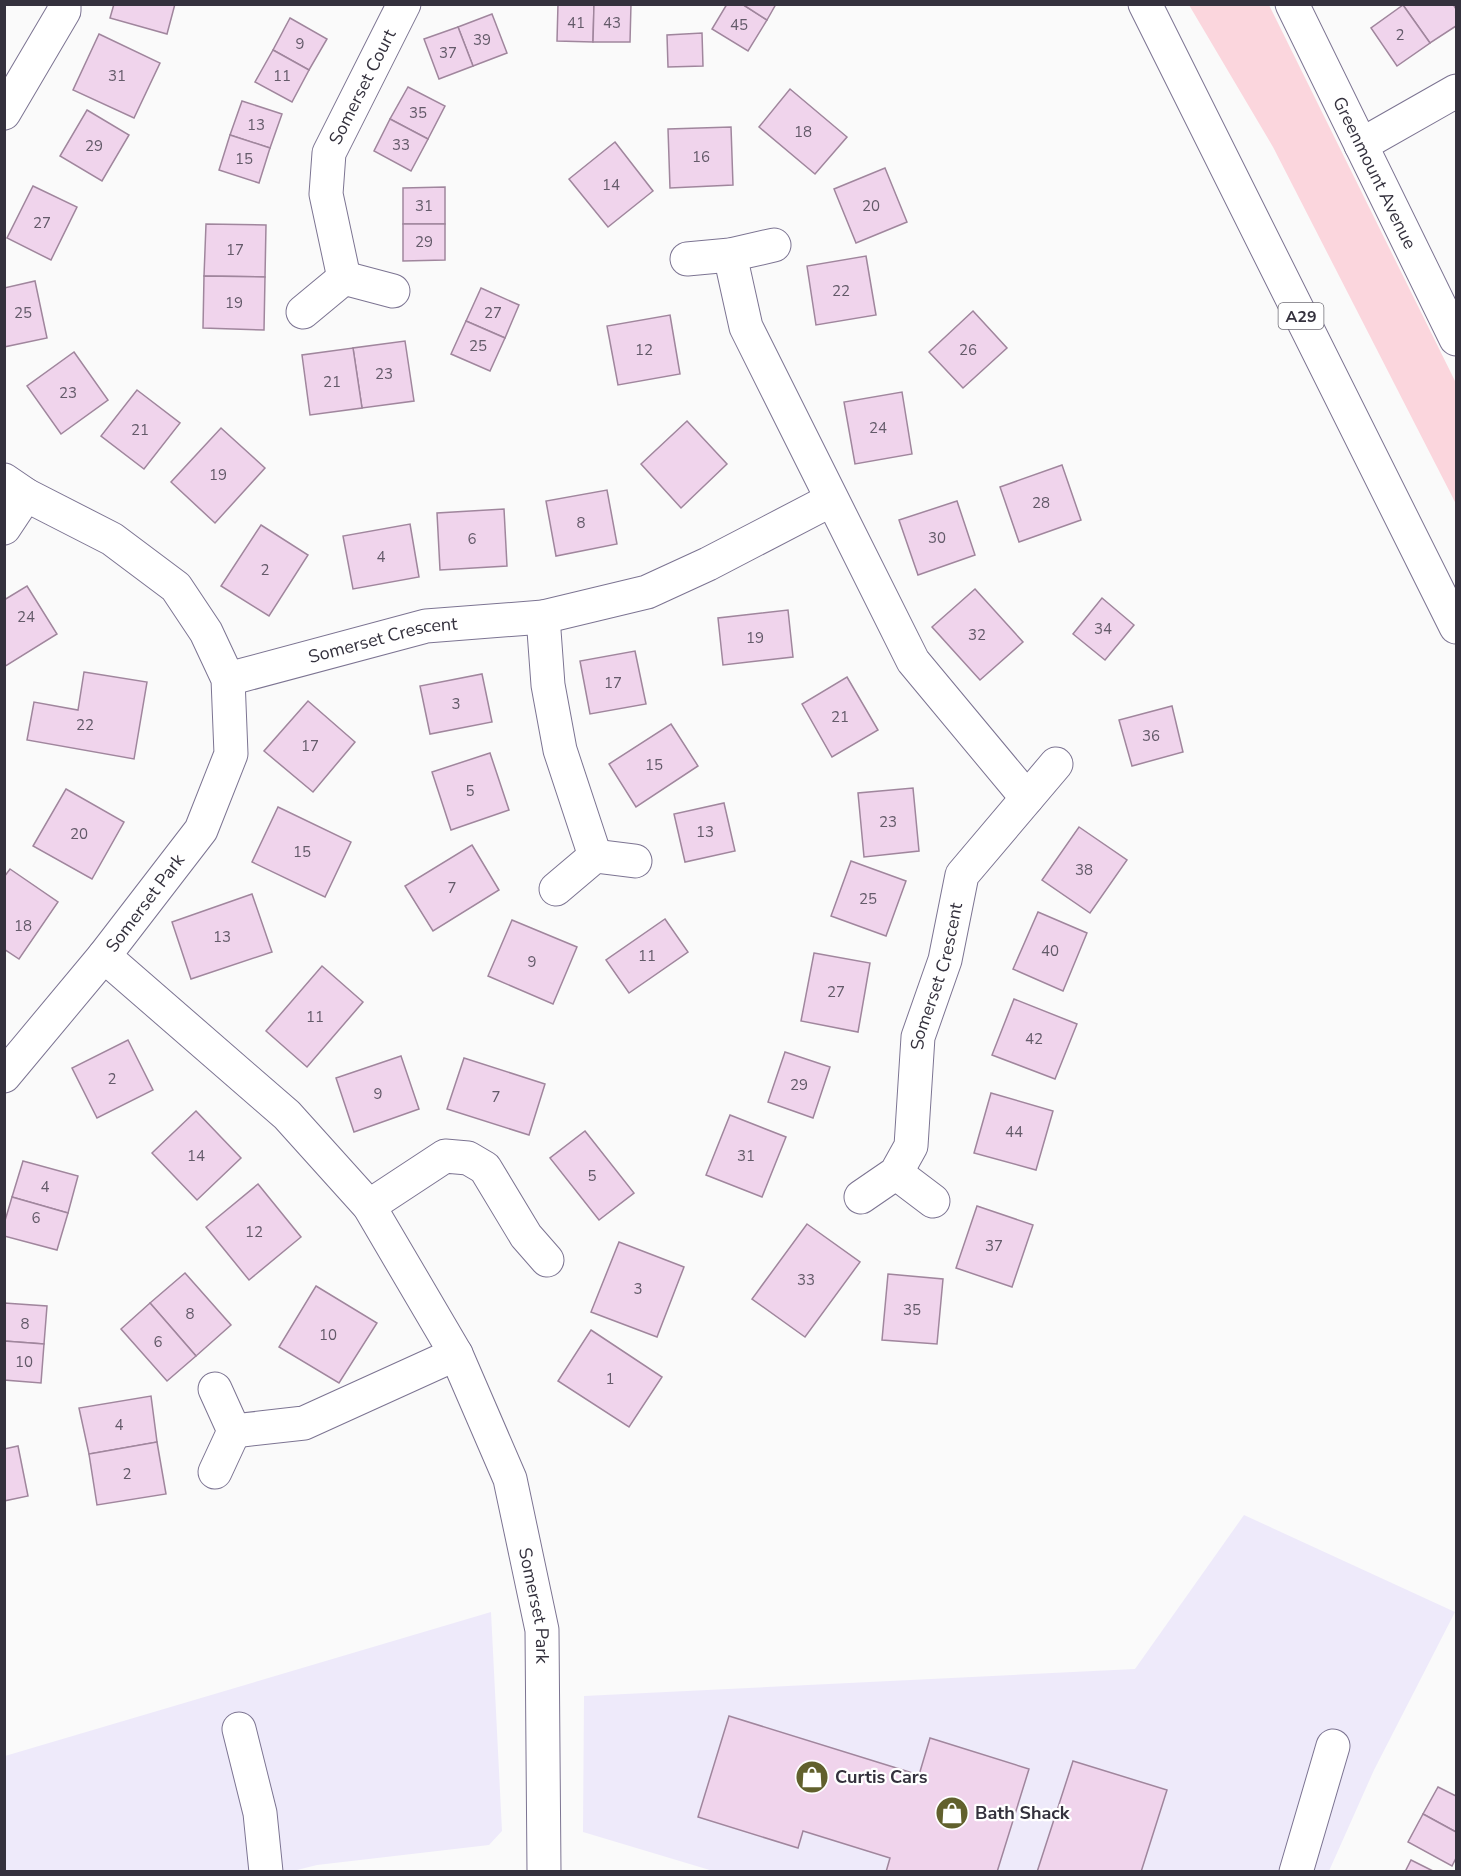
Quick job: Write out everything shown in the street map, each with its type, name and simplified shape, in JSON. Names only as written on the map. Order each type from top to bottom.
[{"type":"main road","points":[[4,113],[64,11],[64,4]]},
{"type":"main road","name":"Somerset Court","points":[[344,278],[326,194],[329,153],[404,4]]},
{"type":"main road","name":"A29","points":[[1145,4],[1456,627]]},
{"type":"main road","name":"Greenmount Avenue","points":[[1292,4],[1456,339]]},
{"type":"main road","points":[[1361,145],[1456,91]]},
{"type":"main road","points":[[687,259],[730,255],[774,245]]},
{"type":"main road","points":[[730,255],[746,327],[912,661],[1027,798]]},
{"type":"main road","points":[[303,312],[344,278],[393,291]]},
{"type":"main road","name":"Somerset Park","points":[[4,528],[15,488],[112,539],[176,586],[206,632],[228,679],[231,754],[201,830],[104,956],[287,1115],[369,1206],[456,1354],[510,1479],[542,1630],[544,1872]]},
{"type":"main road","name":"Somerset Crescent","points":[[228,679],[426,626],[543,617],[647,592],[708,564],[831,500]]},
{"type":"main road","points":[[543,617],[548,685],[560,750],[595,856]]},
{"type":"main road","name":"Somerset Crescent","points":[[861,1197],[896,1173],[911,1146],[918,1037],[945,960],[962,875],[1056,764]]},
{"type":"main road","points":[[556,889],[595,856],[635,861]]},
{"type":"main road","points":[[4,1076],[104,956]]},
{"type":"main road","points":[[369,1206],[445,1156],[468,1158],[485,1168],[526,1236],[547,1260]]},
{"type":"main road","points":[[896,1173],[933,1201]]},
{"type":"main road","points":[[234,1431],[303,1422],[456,1354]]},
{"type":"main road","points":[[214,1389],[234,1431]]},
{"type":"main road","points":[[215,1472],[234,1431]]},
{"type":"main road","points":[[239,1729],[260,1814],[266,1872]]},
{"type":"main road","points":[[1296,1872],[1333,1746]]},
{"type":"shaded area","points":[[1189,5],[1269,5],[1456,383],[1456,504],[1273,147]]},
{"type":"shaded area","points":[[1244,1515],[1455,1612],[1374,1770],[1329,1871],[713,1871],[583,1832],[584,1696],[1135,1669]]},
{"type":"shaded area","points":[[491,1612],[502,1831],[489,1845],[317,1865],[289,1872],[5,1872],[5,1756]]},
{"type":"building","points":[[114,4],[175,4],[167,34],[110,18]]},
{"type":"building","points":[[558,4],[594,4],[593,42],[557,41]]},
{"type":"building","points":[[594,4],[631,4],[630,42],[593,42]]},
{"type":"building","points":[[727,4],[742,4],[767,20],[748,51],[712,29]]},
{"type":"building","points":[[742,4],[776,4],[767,20]]},
{"type":"building","points":[[1453,4],[1456,9],[1456,26],[1430,43],[1403,5]]},
{"type":"building","points":[[1403,5],[1430,43],[1397,66],[1371,28]]},
{"type":"building","points":[[492,14],[507,53],[473,66],[458,27]]},
{"type":"building","points":[[290,18],[327,39],[309,70],[273,50]]},
{"type":"building","points":[[458,27],[473,66],[439,79],[424,39]]},
{"type":"building","points":[[702,33],[703,66],[668,67],[667,35]]},
{"type":"building","points":[[99,34],[160,63],[134,118],[73,90]]},
{"type":"building","points":[[273,50],[309,70],[292,102],[255,82]]},
{"type":"building","points":[[408,87],[445,106],[428,139],[390,119]]},
{"type":"building","points":[[790,89],[847,137],[815,174],[759,127]]},
{"type":"building","points":[[242,101],[282,114],[270,148],[230,135]]},
{"type":"building","points":[[87,110],[129,135],[102,181],[60,156]]},
{"type":"building","points":[[390,119],[428,139],[411,171],[374,151]]},
{"type":"building","points":[[731,127],[733,185],[670,188],[668,129]]},
{"type":"building","points":[[230,135],[270,148],[259,183],[219,170]]},
{"type":"building","points":[[615,142],[653,191],[608,227],[569,179]]},
{"type":"building","points":[[885,168],[907,222],[856,243],[834,189]]},
{"type":"building","points":[[33,186],[77,207],[51,260],[7,238]]},
{"type":"building","points":[[445,187],[445,224],[403,224],[403,188]]},
{"type":"building","points":[[206,224],[266,225],[265,277],[204,276]]},
{"type":"building","points":[[403,224],[445,224],[445,260],[403,261]]},
{"type":"building","points":[[866,256],[876,315],[816,325],[807,266]]},
{"type":"building","points":[[204,276],[265,277],[264,330],[203,328]]},
{"type":"building","points":[[35,281],[47,338],[4,347],[4,288]]},
{"type":"building","points":[[481,288],[519,305],[505,338],[466,321]]},
{"type":"building","points":[[973,311],[1007,348],[963,388],[929,352]]},
{"type":"building","points":[[670,315],[680,374],[618,385],[607,326]]},
{"type":"building","points":[[466,321],[505,338],[490,371],[451,354]]},
{"type":"building","points":[[405,341],[414,401],[362,408],[353,348]]},
{"type":"building","points":[[353,348],[362,408],[310,415],[302,355]]},
{"type":"building","points":[[74,352],[108,400],[61,434],[27,386]]},
{"type":"building","points":[[137,390],[180,423],[144,469],[101,436]]},
{"type":"building","points":[[902,392],[912,454],[855,464],[844,402]]},
{"type":"building","points":[[687,421],[727,464],[681,508],[641,464]]},
{"type":"building","points":[[221,428],[265,468],[215,523],[171,482]]},
{"type":"building","points":[[1062,465],[1081,520],[1019,542],[1000,487]]},
{"type":"building","points":[[607,490],[617,544],[556,556],[546,501]]},
{"type":"building","points":[[957,501],[975,555],[918,575],[899,520]]},
{"type":"building","points":[[504,509],[507,566],[440,570],[437,513]]},
{"type":"building","points":[[410,524],[419,577],[353,589],[343,536]]},
{"type":"building","points":[[261,525],[308,555],[269,616],[221,586]]},
{"type":"building","points":[[27,586],[57,634],[4,667],[4,600]]},
{"type":"building","points":[[975,589],[1023,642],[980,680],[932,627]]},
{"type":"building","points":[[1102,598],[1134,625],[1105,660],[1073,634]]},
{"type":"building","points":[[788,610],[793,657],[723,665],[718,618]]},
{"type":"building","points":[[635,651],[646,704],[590,714],[580,661]]},
{"type":"building","points":[[84,672],[147,682],[134,759],[27,740],[34,702],[78,710]]},
{"type":"building","points":[[482,674],[492,722],[430,734],[420,686]]},
{"type":"building","points":[[847,677],[878,730],[832,757],[802,704]]},
{"type":"building","points":[[308,701],[355,742],[313,792],[264,751]]},
{"type":"building","points":[[1172,706],[1183,752],[1132,766],[1119,720]]},
{"type":"building","points":[[671,724],[698,766],[636,807],[609,764]]},
{"type":"building","points":[[490,753],[509,810],[451,830],[432,772]]},
{"type":"building","points":[[913,788],[919,851],[864,857],[858,793]]},
{"type":"building","points":[[66,789],[124,822],[92,879],[33,846]]},
{"type":"building","points":[[724,803],[735,851],[685,862],[674,814]]},
{"type":"building","points":[[278,807],[351,842],[325,897],[252,862]]},
{"type":"building","points":[[1079,827],[1127,860],[1090,913],[1042,880]]},
{"type":"building","points":[[472,845],[499,890],[433,931],[405,886]]},
{"type":"building","points":[[851,861],[906,881],[886,936],[831,916]]},
{"type":"building","points":[[10,869],[58,902],[19,959],[4,949],[4,877]]},
{"type":"building","points":[[252,894],[272,952],[191,979],[172,922]]},
{"type":"building","points":[[1038,912],[1087,933],[1063,991],[1013,969]]},
{"type":"building","points":[[665,919],[688,952],[629,993],[606,960]]},
{"type":"building","points":[[512,920],[577,947],[553,1004],[488,976]]},
{"type":"building","points":[[814,953],[870,963],[858,1032],[801,1021]]},
{"type":"building","points":[[322,966],[363,1002],[307,1067],[266,1031]]},
{"type":"building","points":[[1014,999],[1077,1024],[1055,1079],[992,1055]]},
{"type":"building","points":[[128,1040],[153,1090],[97,1118],[72,1068]]},
{"type":"building","points":[[785,1052],[830,1067],[813,1118],[768,1102]]},
{"type":"building","points":[[401,1056],[419,1109],[354,1132],[336,1078]]},
{"type":"building","points":[[464,1058],[545,1084],[529,1135],[447,1109]]},
{"type":"building","points":[[991,1093],[1053,1111],[1036,1170],[974,1153]]},
{"type":"building","points":[[196,1111],[241,1158],[197,1200],[152,1153]]},
{"type":"building","points":[[730,1115],[786,1137],[762,1197],[706,1175]]},
{"type":"building","points":[[585,1131],[634,1193],[599,1220],[550,1158]]},
{"type":"building","points":[[23,1161],[78,1176],[68,1213],[12,1197]]},
{"type":"building","points":[[258,1184],[301,1237],[249,1280],[206,1227]]},
{"type":"building","points":[[12,1197],[68,1213],[57,1250],[4,1236],[4,1224]]},
{"type":"building","points":[[977,1206],[1033,1225],[1012,1287],[956,1268]]},
{"type":"building","points":[[807,1224],[860,1262],[805,1337],[752,1299]]},
{"type":"building","points":[[619,1242],[684,1267],[657,1337],[591,1312]]},
{"type":"building","points":[[185,1273],[231,1325],[196,1356],[150,1303]]},
{"type":"building","points":[[888,1274],[943,1279],[937,1344],[882,1340]]},
{"type":"building","points":[[316,1286],[377,1323],[339,1383],[279,1347]]},
{"type":"building","points":[[4,1303],[47,1306],[44,1344],[4,1341]]},
{"type":"building","points":[[150,1303],[196,1356],[167,1381],[121,1329]]},
{"type":"building","points":[[591,1330],[662,1377],[629,1427],[558,1381]]},
{"type":"building","points":[[4,1341],[44,1344],[41,1383],[4,1380]]},
{"type":"building","points":[[151,1396],[157,1442],[89,1454],[79,1408]]},
{"type":"building","points":[[157,1442],[166,1494],[97,1505],[89,1454]]},
{"type":"building","points":[[18,1446],[28,1496],[4,1501],[4,1449]]},
{"type":"building","points":[[729,1716],[919,1775],[930,1738],[1029,1769],[997,1872],[886,1872],[890,1858],[803,1831],[798,1848],[698,1817]]},
{"type":"building","points":[[1073,1761],[1167,1790],[1141,1872],[1037,1872]]},
{"type":"building","points":[[1438,1787],[1456,1796],[1456,1832],[1423,1814]]},
{"type":"building","points":[[1423,1814],[1456,1832],[1456,1858],[1452,1866],[1408,1842]]},
{"type":"building","points":[[1411,1860],[1435,1872],[1405,1872]]},
{"type":"place","name":"Curtis Cars","points":[[812,1777]]},
{"type":"place","name":"Bath Shack","points":[[952,1813]]}]
